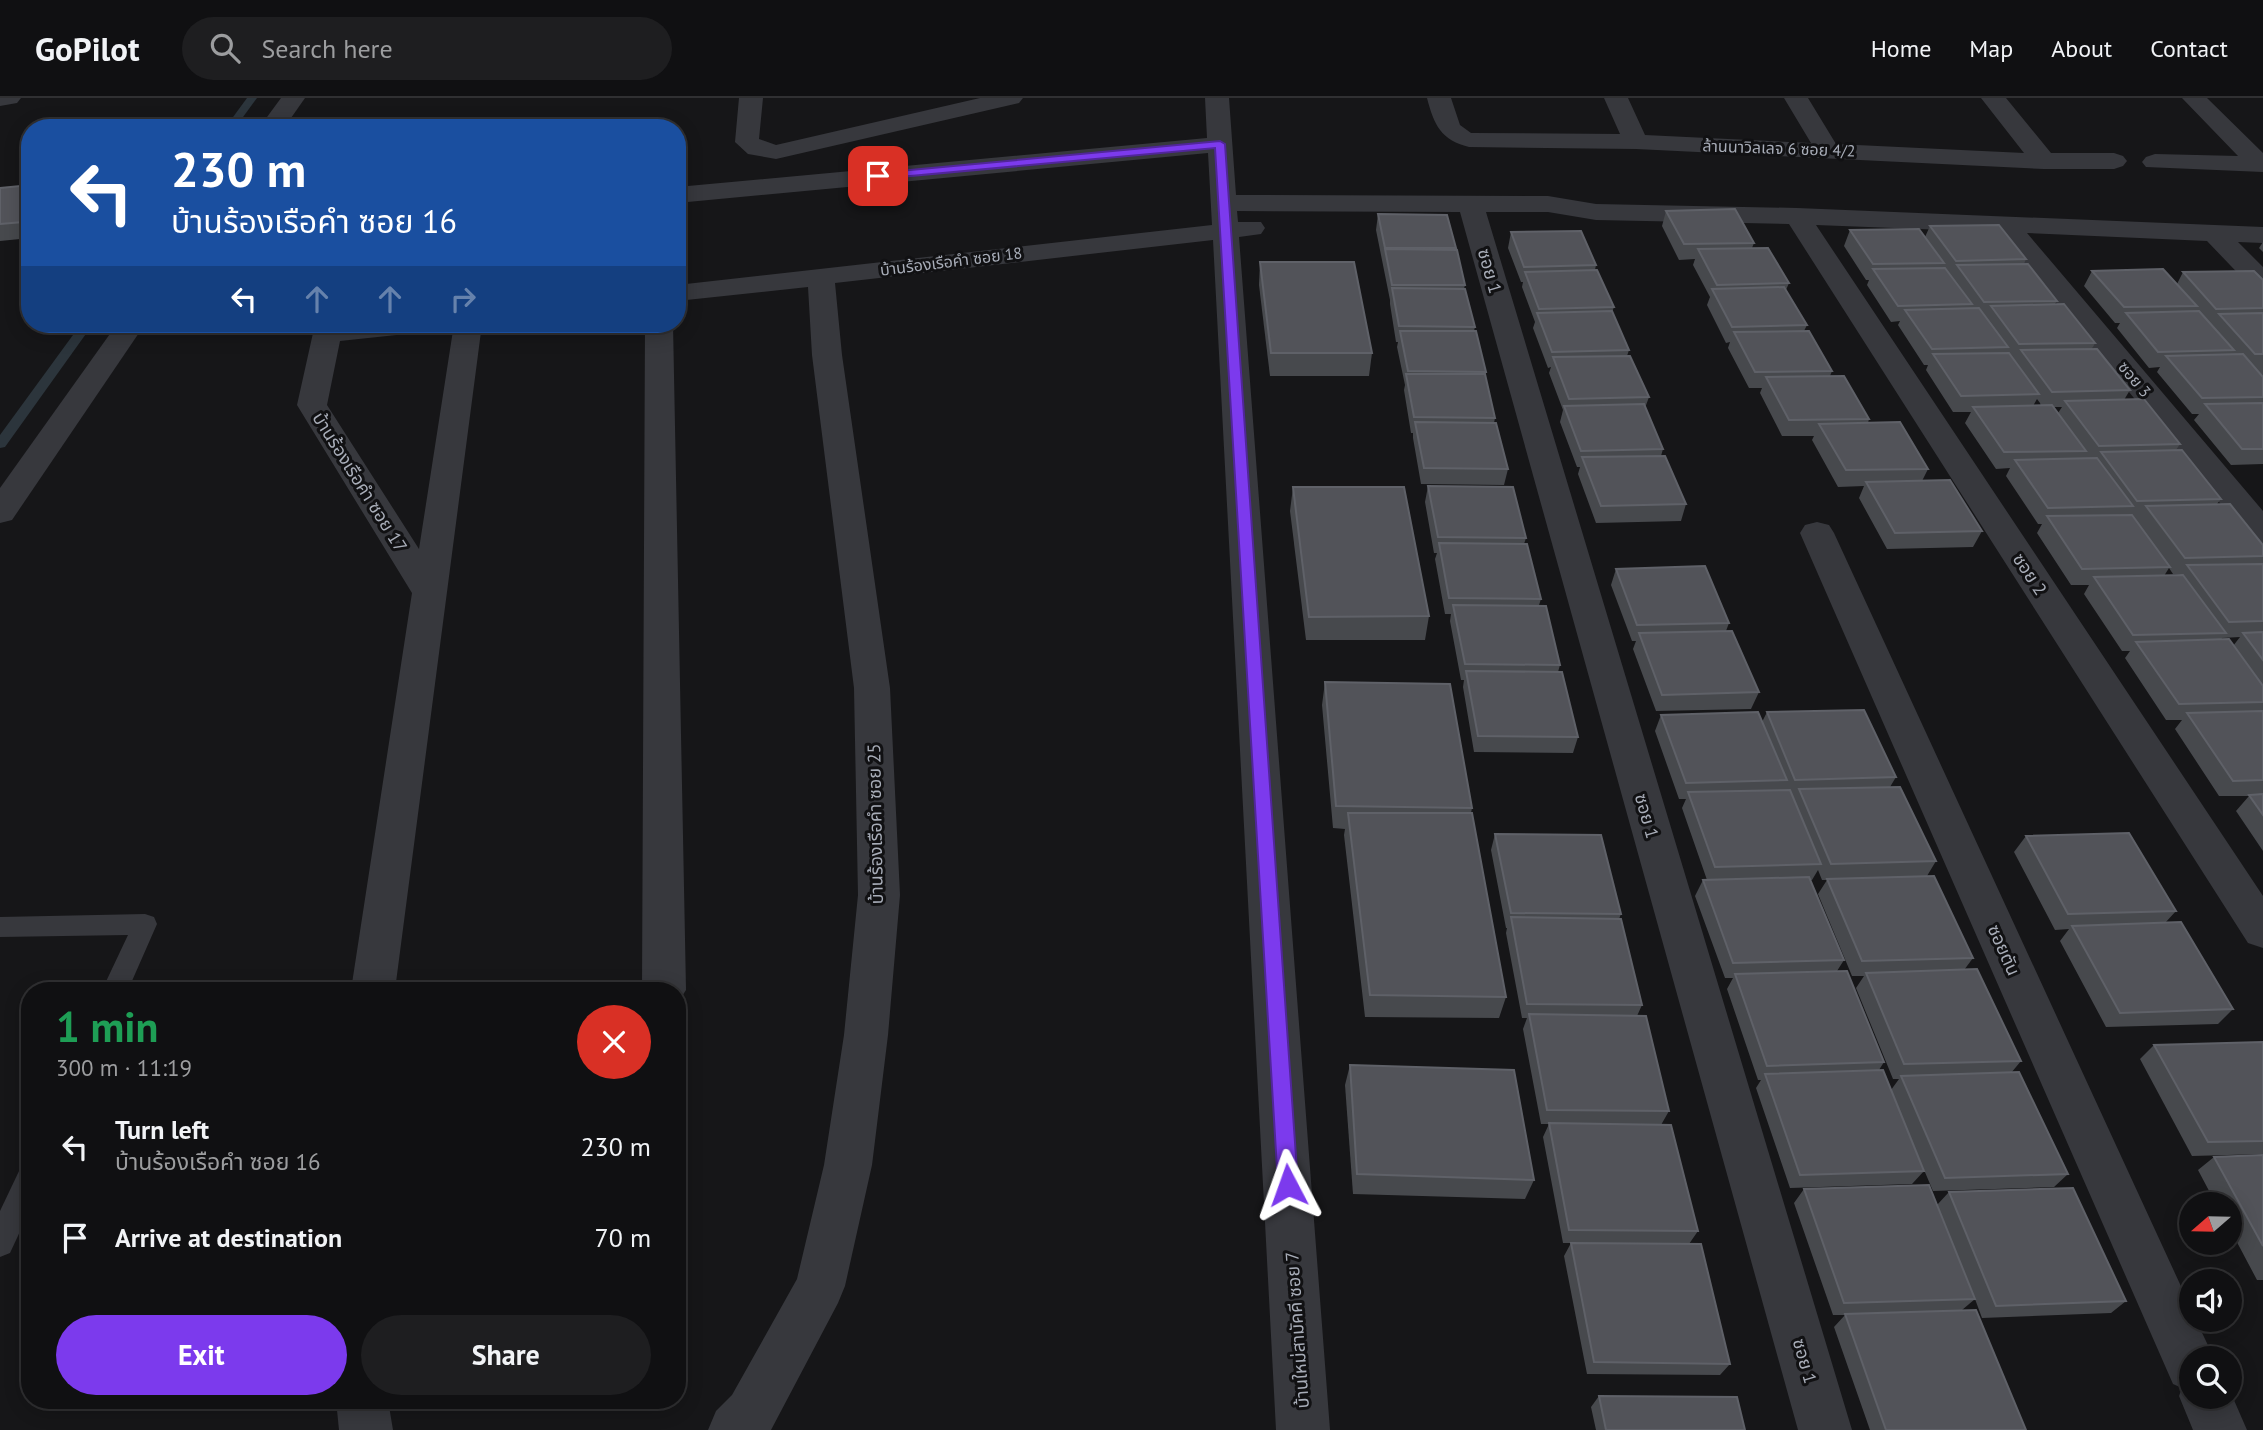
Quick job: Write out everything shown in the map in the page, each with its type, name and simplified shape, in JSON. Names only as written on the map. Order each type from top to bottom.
[{"type":"street","points":[[0,99],[9,98]]},
{"type":"street","points":[[278,119],[293,98]]},
{"type":"street","points":[[751,98],[747,142],[757,149],[776,152],[950,105],[1011,98]]},
{"type":"street","name":"บ้านใหม่สามัคคี ซอย 7","points":[[1217,98],[1303,1430]]},
{"type":"street","name":"ล้านนาวิลเลจ 6 ซอย 4/2","points":[[1439,98],[1448,129],[1454,136],[1469,140],[1636,142],[2114,162]]},
{"type":"street","points":[[1616,98],[1636,142]]},
{"type":"street","points":[[1796,98],[1827,149]]},
{"type":"street","points":[[1993,98],[2044,161]]},
{"type":"street","points":[[2194,98],[2262,163]]},
{"type":"street","points":[[686,194],[1220,144]]},
{"type":"street","points":[[2155,162],[2262,163]]},
{"type":"street","name":"บ้านร้องเรือคำ ซอย 18","points":[[686,292],[821,276],[1225,216],[1365,225],[1474,215],[1555,224],[1597,212],[1797,216],[2263,235]]},
{"type":"street","name":"ซอย 1","points":[[1474,215],[1825,1430]]},
{"type":"street","name":"ซอย 2","points":[[1797,216],[2263,931]]},
{"type":"street","name":"ซอย 3","points":[[2007,226],[2263,533]]},
{"type":"street","points":[[2215,234],[2263,283]]},
{"type":"street","name":"บ้านร้องเรือคำ ซอย 25","points":[[735,1430],[751,1414],[820,1286],[848,1165],[866,1035],[879,895],[872,688],[827,355],[821,276]]},
{"type":"street","points":[[0,512],[125,333]]},
{"type":"street","name":"บ้านร้องเรือคำ ซอย 17","points":[[327,333],[312,405],[431,594]]},
{"type":"street","points":[[374,982],[467,333]]},
{"type":"street","points":[[659,333],[664,982]]},
{"type":"street","name":"ซอยตัน","points":[[1817,533],[2182,1346]]},
{"type":"street","points":[[2210,1409],[2220,1430]]},
{"type":"lane","points":[[0,928],[145,924],[119,982]]},
{"type":"lane","points":[[0,1243],[21,1198]]},
{"type":"building","points":[[21,186],[21,222],[0,224],[0,188]]},
{"type":"building","points":[[1735,209],[1754,243],[1684,244],[1666,211]]},
{"type":"building","points":[[1378,214],[1447,215],[1456,248],[1385,248]]},
{"type":"building","points":[[1999,225],[2026,259],[1956,261],[1930,226]]},
{"type":"building","points":[[1919,229],[1944,263],[1873,264],[1850,230]]},
{"type":"building","points":[[1581,231],[1596,265],[1524,267],[1511,232]]},
{"type":"building","points":[[1768,248],[1789,283],[1717,285],[1698,249]]},
{"type":"building","points":[[1385,249],[1457,250],[1465,285],[1392,285]]},
{"type":"building","points":[[1260,262],[1354,262],[1372,353],[1271,353]]},
{"type":"building","points":[[2028,264],[2057,301],[1984,302],[1957,265]]},
{"type":"building","points":[[1945,268],[1972,304],[1898,306],[1873,269]]},
{"type":"building","points":[[2163,269],[2197,306],[2124,307],[2092,271]]},
{"type":"building","points":[[1597,270],[1614,307],[1539,309],[1525,272]]},
{"type":"building","points":[[2254,271],[2263,280],[2263,308],[2216,309],[2183,272]]},
{"type":"building","points":[[1784,287],[1807,325],[1732,327],[1712,289]]},
{"type":"building","points":[[1392,288],[1465,289],[1475,327],[1399,326]]},
{"type":"building","points":[[2064,304],[2095,343],[2019,344],[1991,306]]},
{"type":"building","points":[[1979,308],[2008,347],[1932,349],[1905,310]]},
{"type":"building","points":[[1612,311],[1629,350],[1552,352],[1537,313]]},
{"type":"building","points":[[2199,311],[2234,350],[2158,352],[2126,313]]},
{"type":"building","points":[[2263,313],[2263,354],[2255,354],[2219,314]]},
{"type":"building","points":[[1400,331],[1476,331],[1486,372],[1408,371]]},
{"type":"building","points":[[1809,331],[1832,371],[1755,372],[1734,332]]},
{"type":"building","points":[[2097,349],[2130,390],[2052,392],[2021,350]]},
{"type":"building","points":[[2009,353],[2039,394],[1961,396],[1933,354]]},
{"type":"building","points":[[2243,354],[2263,377],[2263,397],[2202,398],[2166,356]]},
{"type":"building","points":[[1630,356],[1649,397],[1569,399],[1553,357]]},
{"type":"building","points":[[1406,374],[1485,374],[1495,418],[1414,417]]},
{"type":"building","points":[[1844,376],[1869,419],[1789,420],[1766,377]]},
{"type":"building","points":[[2144,399],[2180,444],[2099,446],[2065,401]]},
{"type":"building","points":[[2263,403],[2263,449],[2242,449],[2205,404]]},
{"type":"building","points":[[1644,404],[1663,449],[1581,451],[1564,406]]},
{"type":"building","points":[[2052,405],[2086,451],[2004,452],[1973,407]]},
{"type":"building","points":[[1415,422],[1496,423],[1508,469],[1424,468]]},
{"type":"building","points":[[1900,422],[1928,469],[1846,470],[1819,424]]},
{"type":"building","points":[[2182,450],[2221,499],[2137,501],[2101,452]]},
{"type":"building","points":[[1665,456],[1686,504],[1601,506],[1582,457]]},
{"type":"building","points":[[2097,458],[2133,506],[2048,508],[2015,460]]},
{"type":"building","points":[[1950,480],[1982,531],[1895,533],[1866,482]]},
{"type":"building","points":[[1428,486],[1513,487],[1526,538],[1438,537]]},
{"type":"building","points":[[1293,487],[1404,487],[1429,616],[1309,617]]},
{"type":"building","points":[[2230,504],[2263,545],[2263,556],[2185,558],[2146,506]]},
{"type":"building","points":[[2132,515],[2170,567],[2082,569],[2047,516]]},
{"type":"building","points":[[1439,543],[1527,544],[1541,599],[1449,598]]},
{"type":"building","points":[[2263,564],[2263,621],[2229,622],[2187,565]]},
{"type":"building","points":[[1705,566],[1729,623],[1637,625],[1616,569]]},
{"type":"building","points":[[2183,575],[2226,633],[2133,635],[2094,577]]},
{"type":"building","points":[[1453,605],[1546,606],[1560,665],[1465,664]]},
{"type":"building","points":[[1732,631],[1759,692],[1662,695],[1639,633]]},
{"type":"building","points":[[2263,632],[2263,660],[2243,633]]},
{"type":"building","points":[[2229,639],[2263,686],[2263,702],[2179,704],[2136,642]]},
{"type":"building","points":[[1466,671],[1562,672],[1578,737],[1478,736]]},
{"type":"building","points":[[1325,682],[1450,684],[1472,808],[1336,806]]},
{"type":"building","points":[[1864,710],[1896,777],[1795,780],[1767,712]]},
{"type":"building","points":[[2263,711],[2263,780],[2233,781],[2187,713]]},
{"type":"building","points":[[1758,712],[1787,780],[1686,783],[1661,715]]},
{"type":"building","points":[[1900,787],[1936,861],[1831,864],[1799,789]]},
{"type":"building","points":[[1790,790],[1821,864],[1715,867],[1688,792]]},
{"type":"building","points":[[2263,794],[2263,815],[2249,795]]},
{"type":"building","points":[[1348,813],[1472,813],[1506,997],[1370,995]]},
{"type":"building","points":[[2129,833],[2176,911],[2068,914],[2026,836]]},
{"type":"building","points":[[1495,834],[1601,835],[1621,914],[1511,913]]},
{"type":"building","points":[[1934,876],[1973,958],[1862,961],[1827,879]]},
{"type":"building","points":[[1809,877],[1844,960],[1733,963],[1703,880]]},
{"type":"building","points":[[1511,917],[1621,919],[1642,1005],[1527,1004]]},
{"type":"building","points":[[2181,922],[2233,1009],[2120,1013],[2072,926]]},
{"type":"building","points":[[1977,969],[2021,1061],[1904,1064],[1866,973]]},
{"type":"building","points":[[1847,971],[1884,1062],[1767,1066],[1735,974]]},
{"type":"building","points":[[1529,1014],[1646,1016],[1669,1111],[1547,1110]]},
{"type":"building","points":[[2263,1042],[2263,1141],[2208,1142],[2154,1045]]},
{"type":"building","points":[[1350,1065],[1514,1070],[1534,1180],[1357,1174]]},
{"type":"building","points":[[1883,1070],[1924,1171],[1800,1175],[1765,1074]]},
{"type":"building","points":[[2019,1072],[2068,1174],[1945,1178],[1901,1076]]},
{"type":"building","points":[[1549,1123],[1671,1125],[1698,1231],[1569,1230]]},
{"type":"building","points":[[2263,1155],[2263,1246],[2242,1208],[2242,1192],[2233,1192],[2214,1157]]},
{"type":"building","points":[[1929,1185],[1975,1299],[1844,1303],[1804,1189]]},
{"type":"building","points":[[2073,1188],[2126,1301],[1996,1306],[1949,1192]]},
{"type":"building","points":[[1571,1243],[1701,1244],[1730,1364],[1594,1362]]},
{"type":"building","points":[[1976,1310],[2026,1430],[1886,1430],[1845,1314]]},
{"type":"building","points":[[1599,1396],[1737,1397],[1745,1430],[1606,1430]]},
{"type":"waterway","points":[[237,119],[252,98]]},
{"type":"waterway","points":[[0,444],[80,333]]},
{"type":"route","points":[[878,176],[1220,144],[1288,1185]]}]
